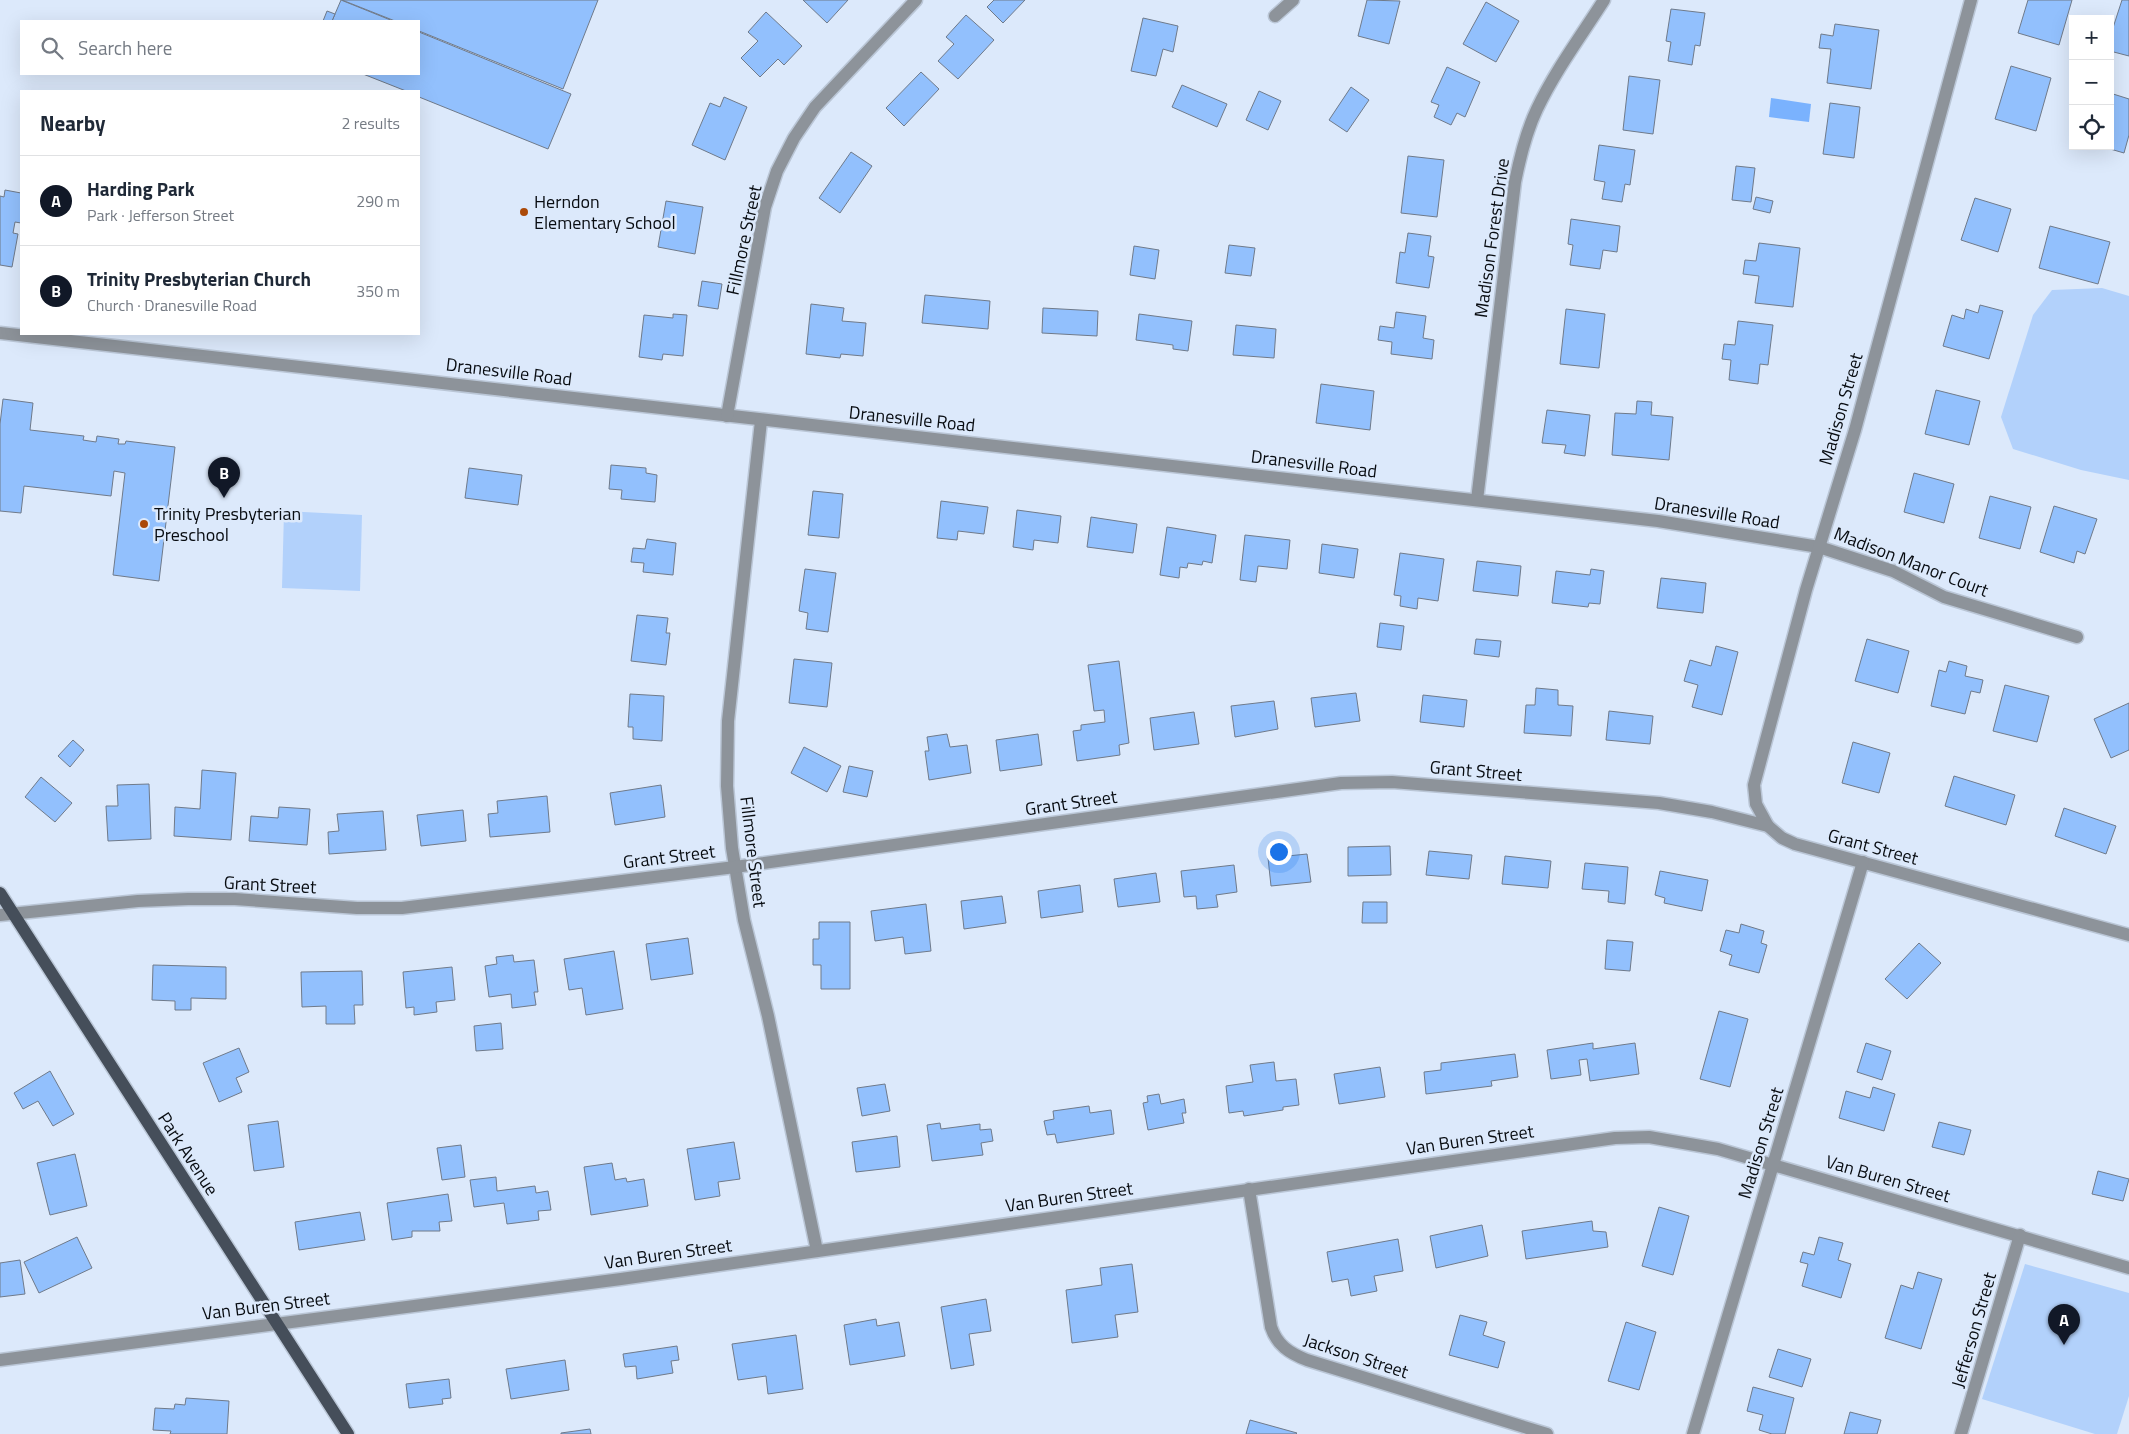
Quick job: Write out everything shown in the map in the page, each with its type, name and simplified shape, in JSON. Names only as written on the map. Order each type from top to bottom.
[{"type":"main road","name":"Park Avenue","points":[[0,893],[7,915],[348,1434]]},
{"type":"street","name":"Fillmore Street","points":[[728,416],[765,207],[778,171],[794,138],[815,107],[916,0]]},
{"type":"street","points":[[1275,16],[1293,0]]},
{"type":"street","name":"Madison Forest Drive","points":[[1478,500],[1514,182],[1523,147],[1536,110],[1604,0]]},
{"type":"street","name":"Madison Street","points":[[1768,826],[1756,804],[1754,785],[1819,546],[1854,430],[1971,0]]},
{"type":"street","name":"Dranesville Road","points":[[0,333],[1658,521],[1819,546]]},
{"type":"street","name":"Fillmore Street","points":[[760,420],[728,722],[727,786],[735,867],[744,920],[768,1016],[817,1251]]},
{"type":"street","name":"Madison Manor Court","points":[[1819,546],[1893,571],[1944,597],[2077,637]]},
{"type":"street","name":"Grant Street","points":[[7,915],[138,901],[188,899],[235,899],[357,908],[402,908],[735,867],[1342,783],[1392,782],[1659,803],[1712,812],[1768,826],[1782,838],[1795,844],[2129,935]]},
{"type":"street","name":"Madison Street","points":[[1693,1434],[1863,862]]},
{"type":"street","name":"Van Buren Street","points":[[0,1360],[817,1251],[1615,1138],[1649,1137],[1718,1149],[2129,1268]]},
{"type":"street","name":"Jackson Street","points":[[1249,1189],[1271,1327],[1281,1346],[1307,1360],[1547,1434]]},
{"type":"street","name":"Jefferson Street","points":[[1961,1434],[2020,1235]]},
{"type":"shaded area","points":[[2102,288],[2129,296],[2129,480],[2081,470],[2013,449],[2001,417],[2033,315],[2052,290]]},
{"type":"shaded area","points":[[284,511],[362,515],[360,591],[282,588]]},
{"type":"shaded area","points":[[2025,1264],[2129,1293],[2129,1396],[2117,1434],[2095,1434],[1982,1399]]},
{"type":"water","points":[[1771,98],[1811,104],[1809,122],[1769,117]]},
{"type":"building","points":[[341,0],[391,20],[332,20]]},
{"type":"building","points":[[342,0],[598,0],[563,89],[420,31],[420,20],[392,20]]},
{"type":"building","points":[[803,0],[848,0],[827,23]]},
{"type":"building","points":[[994,0],[1025,0],[1003,23],[987,7]]},
{"type":"building","points":[[1367,0],[1400,1],[1389,44],[1358,36]]},
{"type":"building","points":[[2028,0],[2072,0],[2059,45],[2018,33]]},
{"type":"building","points":[[2122,0],[2129,0],[2129,56],[2114,52],[2114,25]]},
{"type":"building","points":[[1486,2],[1519,21],[1496,62],[1463,44]]},
{"type":"building","points":[[1671,9],[1705,13],[1700,46],[1695,45],[1692,65],[1668,61],[1671,42],[1666,41]]},
{"type":"building","points":[[327,11],[335,14],[332,20],[323,20]]},
{"type":"building","points":[[766,12],[802,46],[784,65],[778,59],[760,77],[741,58],[758,41],[748,32]]},
{"type":"building","points":[[966,15],[994,40],[958,79],[938,61],[954,44],[946,37]]},
{"type":"building","points":[[1143,18],[1178,26],[1173,52],[1163,49],[1156,76],[1131,71]]},
{"type":"building","points":[[1835,24],[1879,30],[1871,89],[1827,83],[1831,49],[1819,48],[1821,34],[1833,36]]},
{"type":"building","points":[[420,32],[571,94],[548,149],[420,97],[420,90],[403,90],[366,75],[420,75]]},
{"type":"building","points":[[2011,66],[2051,78],[2036,131],[1995,119]]},
{"type":"building","points":[[1447,67],[1480,82],[1465,117],[1457,113],[1451,125],[1434,117],[1439,105],[1431,102]]},
{"type":"building","points":[[921,72],[939,89],[904,126],[886,108]]},
{"type":"building","points":[[1629,76],[1660,80],[1653,134],[1623,130]]},
{"type":"building","points":[[1182,85],[1227,104],[1217,127],[1172,107]]},
{"type":"building","points":[[1351,87],[1369,100],[1347,132],[1329,120]]},
{"type":"building","points":[[1259,91],[1281,101],[1268,130],[1246,120]]},
{"type":"building","points":[[2114,94],[2129,99],[2129,135],[2124,153],[2114,150]]},
{"type":"building","points":[[724,97],[747,107],[725,160],[692,145],[710,103],[720,107]]},
{"type":"building","points":[[1830,103],[1860,107],[1854,158],[1823,154]]},
{"type":"building","points":[[1599,145],[1635,150],[1630,185],[1625,184],[1622,202],[1602,199],[1605,182],[1594,180]]},
{"type":"building","points":[[851,152],[872,166],[840,213],[819,198]]},
{"type":"building","points":[[1408,156],[1444,160],[1437,217],[1401,213]]},
{"type":"building","points":[[1736,166],[1755,168],[1751,202],[1732,200]]},
{"type":"building","points":[[5,190],[20,193],[20,223],[15,222],[13,233],[18,234],[12,267],[0,265],[0,196],[4,197]]},
{"type":"building","points":[[1756,197],[1773,201],[1770,213],[1753,209]]},
{"type":"building","points":[[1975,198],[2011,209],[1998,252],[1961,240]]},
{"type":"building","points":[[666,201],[703,207],[695,254],[658,247]]},
{"type":"building","points":[[1571,219],[1620,226],[1617,252],[1603,250],[1600,269],[1570,265],[1573,245],[1568,244]]},
{"type":"building","points":[[2050,226],[2110,242],[2098,284],[2039,268]]},
{"type":"building","points":[[1408,233],[1431,236],[1428,256],[1434,257],[1429,288],[1396,283],[1400,252],[1405,253]]},
{"type":"building","points":[[1759,243],[1800,248],[1793,307],[1755,303],[1759,276],[1743,274],[1745,260],[1756,261]]},
{"type":"building","points":[[1229,245],[1255,248],[1251,276],[1225,273]]},
{"type":"building","points":[[1134,246],[1159,250],[1155,279],[1130,275]]},
{"type":"building","points":[[702,281],[722,284],[718,309],[698,306]]},
{"type":"building","points":[[925,295],[990,301],[988,329],[922,323]]},
{"type":"building","points":[[811,304],[844,308],[842,321],[866,323],[863,356],[841,354],[840,358],[806,354]]},
{"type":"building","points":[[1980,305],[2003,311],[1989,359],[1943,346],[1952,315],[1964,319],[1966,309],[1978,313]]},
{"type":"building","points":[[1043,308],[1098,311],[1097,336],[1042,333]]},
{"type":"building","points":[[1566,309],[1605,314],[1599,368],[1560,364]]},
{"type":"building","points":[[1396,312],[1426,316],[1423,338],[1434,340],[1432,359],[1391,354],[1392,342],[1378,340],[1380,326],[1394,328]]},
{"type":"building","points":[[673,314],[687,315],[683,356],[663,354],[662,360],[639,357],[644,315],[673,318]]},
{"type":"building","points":[[1139,314],[1192,321],[1188,351],[1173,349],[1173,345],[1136,340]]},
{"type":"building","points":[[1738,321],[1773,325],[1768,365],[1760,364],[1758,384],[1729,380],[1731,360],[1722,359],[1724,344],[1735,345]]},
{"type":"building","points":[[1236,325],[1276,329],[1274,358],[1233,355]]},
{"type":"building","points":[[1321,384],[1374,391],[1370,430],[1316,423]]},
{"type":"building","points":[[1936,390],[1980,401],[1969,445],[1925,434]]},
{"type":"building","points":[[3,399],[33,403],[30,430],[84,436],[83,440],[96,442],[97,436],[119,439],[118,444],[125,444],[126,441],[175,447],[159,581],[113,575],[125,473],[114,471],[111,496],[24,486],[21,513],[0,511],[0,424]]},
{"type":"building","points":[[1637,401],[1652,402],[1651,415],[1673,417],[1669,460],[1612,455],[1615,413],[1636,414]]},
{"type":"building","points":[[1547,410],[1590,415],[1585,456],[1564,453],[1566,445],[1542,443]]},
{"type":"building","points":[[611,465],[646,468],[646,473],[657,475],[655,502],[621,499],[622,490],[609,489]]},
{"type":"building","points":[[469,468],[522,475],[518,505],[465,498]]},
{"type":"building","points":[[1914,473],[1954,484],[1944,523],[1904,512]]},
{"type":"building","points":[[813,491],[843,494],[839,538],[808,535]]},
{"type":"building","points":[[1990,496],[2031,507],[2020,549],[1979,538]]},
{"type":"building","points":[[941,501],[988,507],[984,534],[958,531],[957,540],[937,538]]},
{"type":"building","points":[[2054,506],[2097,519],[2085,554],[2077,551],[2074,563],[2040,552]]},
{"type":"building","points":[[1017,510],[1061,516],[1058,543],[1034,540],[1033,550],[1013,547]]},
{"type":"building","points":[[1091,517],[1137,524],[1133,553],[1087,547]]},
{"type":"building","points":[[1167,527],[1216,535],[1212,563],[1203,561],[1202,565],[1188,563],[1187,568],[1180,567],[1179,578],[1160,575]]},
{"type":"building","points":[[1245,535],[1290,540],[1287,569],[1258,566],[1256,582],[1240,580]]},
{"type":"building","points":[[647,539],[676,543],[673,575],[643,572],[644,563],[631,562],[633,548],[645,549]]},
{"type":"building","points":[[1322,544],[1358,549],[1354,578],[1319,573]]},
{"type":"building","points":[[1400,553],[1444,559],[1438,601],[1418,598],[1417,609],[1400,606],[1401,596],[1394,595]]},
{"type":"building","points":[[1477,561],[1521,566],[1518,596],[1473,591]]},
{"type":"building","points":[[805,569],[836,573],[828,632],[806,629],[808,613],[799,611]]},
{"type":"building","points":[[1591,569],[1604,571],[1600,604],[1589,603],[1588,607],[1552,603],[1556,571],[1590,575]]},
{"type":"building","points":[[1661,578],[1706,583],[1703,613],[1657,608]]},
{"type":"building","points":[[637,615],[668,618],[666,633],[670,633],[666,665],[631,661]]},
{"type":"building","points":[[1380,623],[1404,626],[1401,650],[1377,647]]},
{"type":"building","points":[[1476,639],[1501,641],[1499,657],[1474,654]]},
{"type":"building","points":[[1867,639],[1909,651],[1898,693],[1855,681]]},
{"type":"building","points":[[1716,646],[1738,652],[1722,715],[1692,707],[1698,685],[1684,681],[1690,660],[1711,666]]},
{"type":"building","points":[[794,659],[832,663],[827,707],[789,703]]},
{"type":"building","points":[[1119,661],[1129,743],[1119,745],[1120,755],[1077,761],[1073,731],[1081,730],[1081,725],[1105,722],[1104,710],[1094,711],[1088,665]]},
{"type":"building","points":[[1949,661],[1967,666],[1965,676],[1983,680],[1980,693],[1971,691],[1965,714],[1931,706],[1939,670],[1946,672]]},
{"type":"building","points":[[2005,685],[2049,696],[2037,742],[1993,731]]},
{"type":"building","points":[[1536,688],[1558,690],[1558,705],[1573,706],[1571,736],[1524,733],[1526,705],[1535,705]]},
{"type":"building","points":[[1356,693],[1360,721],[1315,727],[1311,698]]},
{"type":"building","points":[[630,694],[664,696],[662,741],[633,739],[633,727],[628,727]]},
{"type":"building","points":[[1423,695],[1467,700],[1464,727],[1420,722]]},
{"type":"building","points":[[1274,701],[1278,729],[1235,737],[1231,706]]},
{"type":"building","points":[[2129,703],[2129,750],[2111,758],[2094,719]]},
{"type":"building","points":[[1609,711],[1653,716],[1650,744],[1606,740]]},
{"type":"building","points":[[1194,712],[1199,744],[1154,750],[1150,718]]},
{"type":"building","points":[[947,734],[950,747],[967,745],[971,773],[929,780],[925,751],[929,751],[927,737]]},
{"type":"building","points":[[1038,734],[1042,765],[1000,771],[996,740]]},
{"type":"building","points":[[73,740],[84,750],[70,767],[58,756]]},
{"type":"building","points":[[1853,742],[1890,753],[1879,793],[1842,783]]},
{"type":"building","points":[[804,747],[841,766],[827,792],[791,773]]},
{"type":"building","points":[[849,766],[873,771],[867,797],[843,792]]},
{"type":"building","points":[[202,770],[236,773],[231,840],[174,836],[175,807],[200,809]]},
{"type":"building","points":[[1954,776],[2015,795],[2006,825],[1945,806]]},
{"type":"building","points":[[41,777],[72,803],[55,822],[25,797]]},
{"type":"building","points":[[149,784],[151,839],[108,841],[106,806],[118,806],[117,785]]},
{"type":"building","points":[[661,785],[665,817],[615,825],[610,793]]},
{"type":"building","points":[[547,796],[550,832],[490,837],[488,814],[498,813],[497,801]]},
{"type":"building","points":[[279,807],[310,809],[307,845],[249,841],[251,816],[278,818]]},
{"type":"building","points":[[2064,808],[2116,826],[2106,854],[2055,836]]},
{"type":"building","points":[[463,810],[466,841],[421,846],[417,815]]},
{"type":"building","points":[[383,811],[386,850],[329,854],[328,832],[339,831],[337,814]]},
{"type":"building","points":[[1390,846],[1391,875],[1348,876],[1348,847]]},
{"type":"building","points":[[1429,851],[1472,855],[1469,879],[1426,875]]},
{"type":"building","points":[[1307,854],[1311,882],[1271,886],[1268,858]]},
{"type":"building","points":[[1505,856],[1551,861],[1548,888],[1502,884]]},
{"type":"building","points":[[1585,863],[1628,867],[1625,904],[1608,902],[1609,891],[1582,889]]},
{"type":"building","points":[[1234,865],[1237,892],[1216,895],[1218,907],[1197,909],[1196,896],[1184,897],[1181,871]]},
{"type":"building","points":[[1660,871],[1708,880],[1702,911],[1664,903],[1665,898],[1655,895]]},
{"type":"building","points":[[1156,873],[1160,902],[1118,907],[1114,879]]},
{"type":"building","points":[[1080,885],[1083,912],[1041,918],[1038,891]]},
{"type":"building","points":[[1002,896],[1006,923],[964,929],[961,901]]},
{"type":"building","points":[[1363,902],[1387,902],[1387,923],[1362,923]]},
{"type":"building","points":[[926,904],[931,951],[905,954],[903,937],[875,941],[871,911]]},
{"type":"building","points":[[819,922],[850,922],[850,989],[821,989],[821,965],[813,965],[813,939],[819,939]]},
{"type":"building","points":[[1741,924],[1764,931],[1761,943],[1767,945],[1759,973],[1729,965],[1732,955],[1720,951],[1726,930],[1739,933]]},
{"type":"building","points":[[688,938],[693,974],[651,980],[646,944]]},
{"type":"building","points":[[1607,940],[1633,942],[1630,971],[1605,969]]},
{"type":"building","points":[[1919,943],[1941,963],[1907,999],[1885,979]]},
{"type":"building","points":[[614,951],[623,1009],[586,1015],[582,988],[569,990],[564,959]]},
{"type":"building","points":[[513,955],[514,962],[534,960],[538,992],[534,992],[536,1005],[512,1008],[511,994],[489,997],[485,966],[497,964],[496,957]]},
{"type":"building","points":[[153,965],[226,967],[226,999],[191,998],[191,1010],[175,1010],[175,1001],[152,1000]]},
{"type":"building","points":[[452,967],[455,1000],[436,1002],[437,1012],[414,1015],[414,1007],[406,1008],[403,972]]},
{"type":"building","points":[[362,971],[363,1005],[354,1005],[355,1024],[326,1024],[326,1006],[302,1007],[301,972]]},
{"type":"building","points":[[1719,1011],[1748,1019],[1730,1087],[1700,1079]]},
{"type":"building","points":[[501,1023],[503,1049],[476,1051],[474,1026]]},
{"type":"building","points":[[1593,1043],[1593,1049],[1635,1043],[1639,1074],[1590,1081],[1587,1059],[1579,1060],[1581,1075],[1551,1079],[1547,1050]]},
{"type":"building","points":[[1866,1043],[1891,1051],[1882,1080],[1857,1072]]},
{"type":"building","points":[[239,1048],[249,1072],[236,1078],[242,1092],[219,1102],[203,1063]]},
{"type":"building","points":[[1515,1054],[1518,1077],[1491,1081],[1492,1086],[1426,1094],[1424,1072],[1441,1070],[1441,1063]]},
{"type":"building","points":[[1274,1062],[1276,1081],[1296,1079],[1299,1105],[1283,1107],[1283,1110],[1244,1116],[1243,1111],[1229,1113],[1226,1086],[1253,1082],[1250,1065]]},
{"type":"building","points":[[1380,1067],[1385,1097],[1339,1104],[1334,1074]]},
{"type":"building","points":[[50,1071],[74,1114],[53,1126],[38,1101],[23,1109],[14,1093]]},
{"type":"building","points":[[885,1084],[890,1111],[862,1116],[857,1088]]},
{"type":"building","points":[[1873,1087],[1895,1094],[1884,1131],[1839,1118],[1846,1091],[1870,1098]]},
{"type":"building","points":[[1159,1094],[1161,1104],[1184,1099],[1186,1113],[1182,1113],[1184,1123],[1148,1130],[1143,1103],[1148,1102],[1147,1096]]},
{"type":"building","points":[[1089,1106],[1090,1113],[1111,1110],[1114,1134],[1057,1143],[1055,1134],[1047,1135],[1044,1121],[1054,1119],[1053,1111]]},
{"type":"building","points":[[278,1121],[284,1167],[254,1171],[248,1125]]},
{"type":"building","points":[[1939,1122],[1971,1130],[1964,1155],[1932,1147]]},
{"type":"building","points":[[940,1123],[941,1129],[980,1124],[980,1130],[991,1129],[993,1141],[981,1143],[983,1155],[932,1161],[927,1125]]},
{"type":"building","points":[[897,1136],[900,1167],[856,1172],[852,1142]]},
{"type":"building","points":[[734,1142],[740,1179],[718,1182],[720,1196],[695,1200],[687,1149]]},
{"type":"building","points":[[461,1145],[465,1177],[442,1180],[437,1148]]},
{"type":"building","points":[[75,1154],[87,1206],[50,1215],[37,1163]]},
{"type":"building","points":[[612,1163],[615,1180],[626,1178],[627,1182],[644,1179],[648,1206],[591,1215],[584,1167]]},
{"type":"building","points":[[2098,1171],[2129,1179],[2123,1201],[2092,1194]]},
{"type":"building","points":[[496,1177],[497,1191],[535,1186],[536,1193],[548,1191],[551,1210],[538,1211],[539,1220],[507,1224],[504,1203],[474,1207],[470,1180]]},
{"type":"building","points":[[448,1194],[452,1221],[439,1222],[440,1231],[412,1231],[412,1237],[392,1240],[387,1203]]},
{"type":"building","points":[[1659,1207],[1689,1216],[1673,1275],[1642,1266]]},
{"type":"building","points":[[360,1212],[365,1240],[299,1250],[295,1222]]},
{"type":"building","points":[[1592,1221],[1593,1231],[1606,1232],[1608,1247],[1526,1259],[1522,1231]]},
{"type":"building","points":[[1482,1225],[1488,1256],[1436,1268],[1430,1236]]},
{"type":"building","points":[[77,1237],[92,1268],[39,1293],[24,1262]]},
{"type":"building","points":[[1819,1237],[1843,1243],[1838,1260],[1851,1264],[1841,1298],[1802,1286],[1808,1264],[1800,1262],[1803,1252],[1814,1255]]},
{"type":"building","points":[[1398,1239],[1403,1271],[1374,1276],[1377,1291],[1351,1296],[1348,1279],[1332,1282],[1327,1252]]},
{"type":"building","points":[[20,1260],[25,1294],[0,1297],[0,1263]]},
{"type":"building","points":[[1132,1264],[1138,1312],[1115,1315],[1118,1337],[1072,1343],[1066,1290],[1102,1285],[1100,1268]]},
{"type":"building","points":[[1918,1272],[1942,1279],[1921,1349],[1885,1338],[1901,1285],[1913,1289]]},
{"type":"building","points":[[986,1299],[991,1331],[969,1334],[974,1365],[951,1369],[941,1307]]},
{"type":"building","points":[[1460,1315],[1487,1322],[1483,1335],[1505,1342],[1498,1368],[1449,1355]]},
{"type":"building","points":[[876,1319],[877,1326],[899,1322],[905,1356],[850,1365],[844,1325]]},
{"type":"building","points":[[1626,1322],[1656,1332],[1639,1390],[1608,1381]]},
{"type":"building","points":[[796,1335],[803,1389],[768,1394],[766,1376],[738,1380],[732,1344]]},
{"type":"building","points":[[677,1346],[679,1360],[671,1361],[673,1373],[637,1379],[636,1366],[625,1367],[623,1354]]},
{"type":"building","points":[[1778,1349],[1811,1359],[1802,1387],[1769,1377]]},
{"type":"building","points":[[565,1360],[569,1390],[511,1399],[506,1369]]},
{"type":"building","points":[[449,1379],[451,1398],[442,1399],[443,1404],[409,1408],[406,1384]]},
{"type":"building","points":[[1753,1387],[1794,1398],[1785,1434],[1772,1434],[1759,1430],[1763,1415],[1747,1411]]},
{"type":"building","points":[[186,1398],[229,1401],[227,1434],[170,1434],[171,1431],[153,1430],[155,1408],[174,1409],[175,1404],[185,1405]]},
{"type":"building","points":[[1850,1412],[1881,1420],[1877,1434],[1844,1434]]},
{"type":"building","points":[[1250,1420],[1297,1433],[1246,1434]]},
{"type":"building","points":[[590,1429],[591,1434],[561,1434],[561,1433]]},
{"type":"place","name":"Herndon Elementary School","points":[[524,212]]},
{"type":"place","name":"Trinity Presbyterian Church","points":[[224,498]]},
{"type":"place","name":"Trinity Presbyterian Preschool","points":[[144,524]]},
{"type":"place","name":"Harding Park","points":[[2064,1345]]}]
